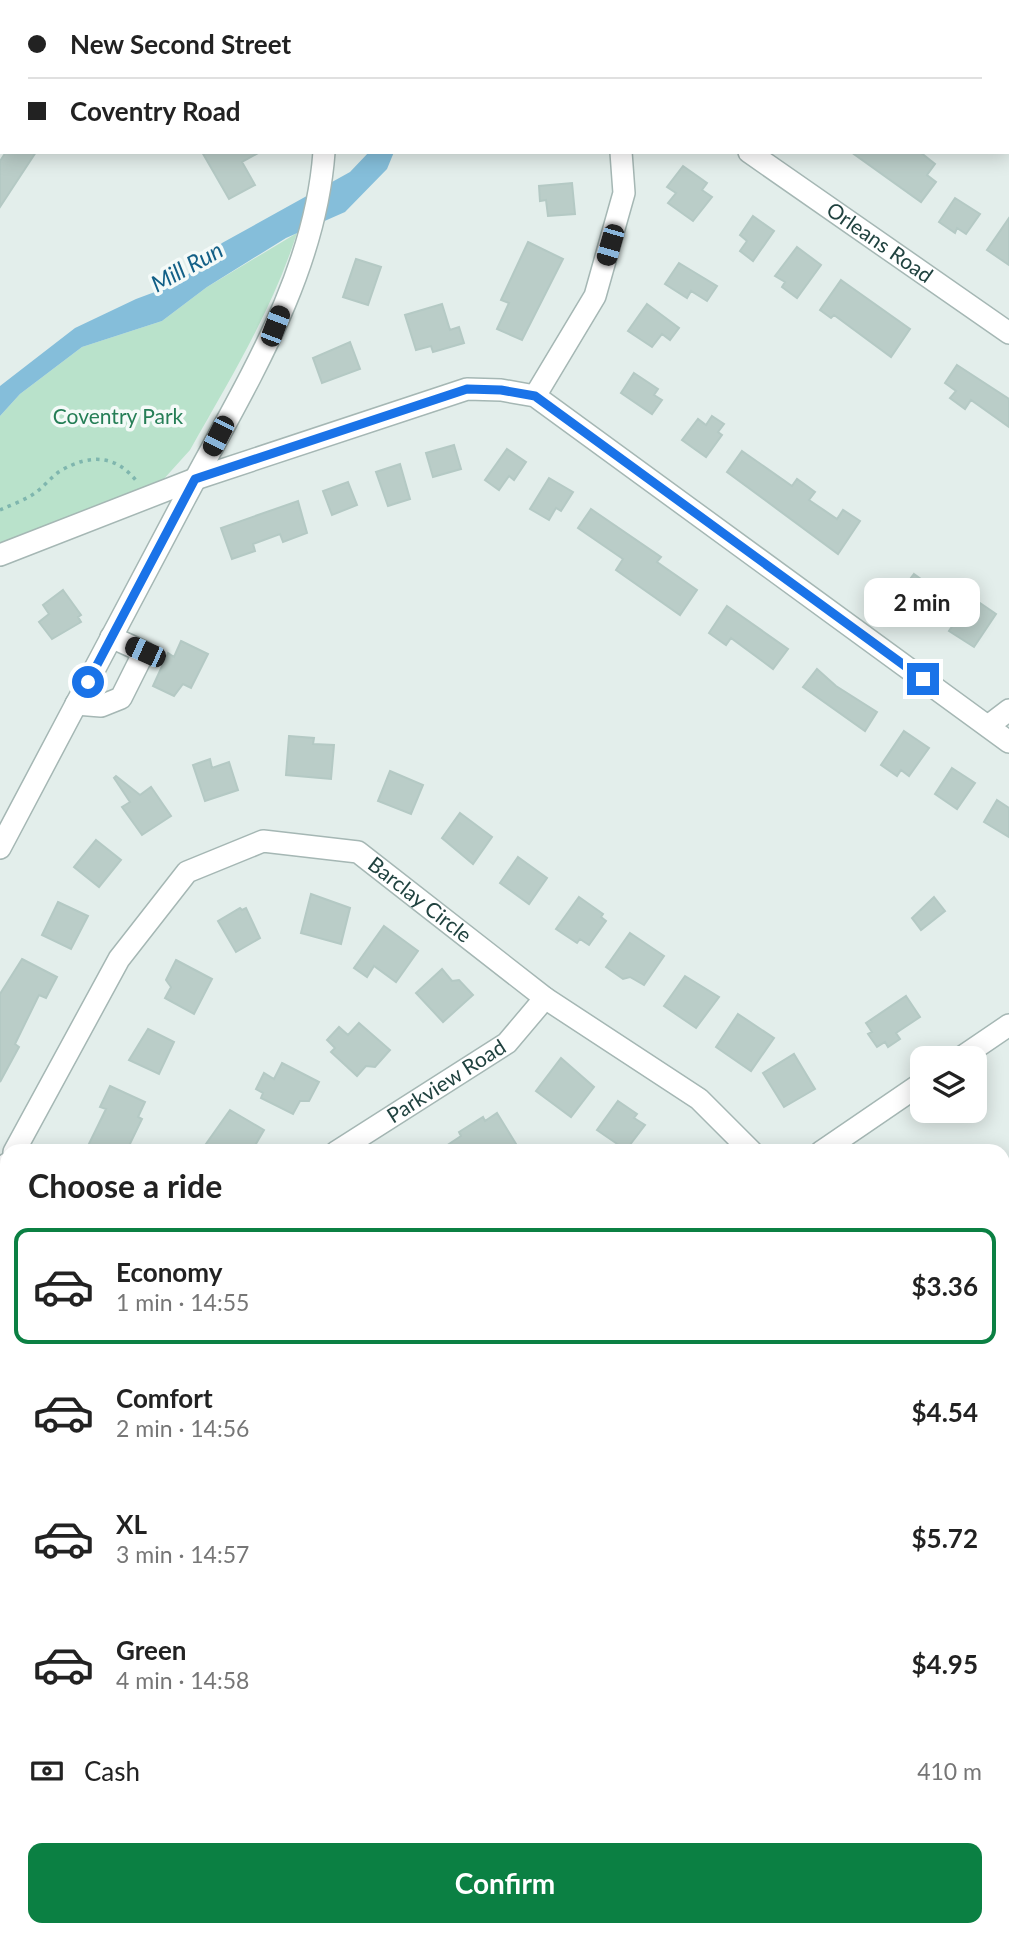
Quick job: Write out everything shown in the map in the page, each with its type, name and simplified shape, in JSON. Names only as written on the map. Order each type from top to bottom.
[{"type":"street","points":[[0,848],[275,326],[311,233],[324,154]]},
{"type":"street","points":[[535,396],[595,296],[624,194],[621,154]]},
{"type":"street","name":"Orleans Road","points":[[752,154],[1009,333]]},
{"type":"street","points":[[0,555],[195,479],[467,389],[501,390],[535,396],[1009,742]]},
{"type":"street","points":[[76,704],[101,706],[121,698],[145,652],[111,638]]},
{"type":"street","points":[[988,726],[1009,710]]},
{"type":"street","name":"Barclay Circle","points":[[18,1144],[119,959],[187,872],[263,841],[358,852],[545,998],[699,1099],[744,1144]]},
{"type":"street","name":"Parkview Road","points":[[349,1144],[507,1043],[545,998]]},
{"type":"street","points":[[978,1046],[1009,1025]]},
{"type":"street","points":[[833,1144],[910,1091]]},
{"type":"path","points":[[0,510],[35,493],[60,472],[94,458],[112,460],[126,467],[149,497]]},
{"type":"green space","name":"Coventry Park","points":[[297,233],[263,317],[235,371],[190,450],[162,481],[0,544],[0,416],[20,394],[82,347],[162,321],[207,287]]},
{"type":"water","name":"Mill Run","points":[[367,154],[393,154],[387,169],[345,212],[286,238],[207,287],[162,321],[82,347],[20,394],[0,416],[0,386],[75,328],[136,299],[179,283],[222,243],[350,172]]},
{"type":"building","points":[[5,154],[35,154],[0,207],[0,161]]},
{"type":"building","points":[[203,154],[256,154],[242,162],[255,185],[229,199]]},
{"type":"building","points":[[854,154],[922,154],[935,164],[927,175],[936,182],[921,202]]},
{"type":"building","points":[[683,166],[707,183],[702,190],[712,197],[693,221],[668,203],[676,193],[667,187]]},
{"type":"building","points":[[572,183],[575,214],[548,216],[546,200],[540,201],[539,186]]},
{"type":"building","points":[[955,198],[980,214],[966,234],[957,228],[955,233],[939,222]]},
{"type":"building","points":[[753,216],[774,231],[753,261],[740,251],[747,241],[740,235]]},
{"type":"building","points":[[1009,218],[1009,265],[987,250]]},
{"type":"building","points":[[528,242],[563,259],[522,340],[497,329],[509,303],[501,300]]},
{"type":"building","points":[[797,247],[821,265],[797,298],[782,287],[785,282],[775,276]]},
{"type":"building","points":[[356,259],[381,267],[368,305],[343,297]]},
{"type":"building","points":[[679,263],[717,286],[707,301],[691,291],[687,298],[665,284]]},
{"type":"building","points":[[841,280],[910,329],[891,357],[834,315],[831,318],[820,310]]},
{"type":"building","points":[[442,304],[450,330],[459,327],[464,343],[433,352],[431,346],[416,350],[405,315]]},
{"type":"building","points":[[647,304],[679,328],[670,340],[662,334],[652,347],[628,331]]},
{"type":"building","points":[[350,342],[360,369],[322,383],[313,358]]},
{"type":"building","points":[[957,365],[1009,399],[1009,427],[971,400],[965,409],[950,398],[956,391],[945,383]]},
{"type":"building","points":[[634,373],[658,389],[654,395],[662,400],[652,414],[621,393]]},
{"type":"building","points":[[712,416],[724,424],[718,432],[722,435],[706,457],[682,440],[698,419],[706,425]]},
{"type":"building","points":[[454,445],[461,469],[433,477],[426,453]]},
{"type":"building","points":[[507,449],[526,462],[514,480],[509,476],[499,490],[485,480]]},
{"type":"building","points":[[742,451],[792,486],[797,479],[815,492],[809,500],[837,519],[843,510],[860,521],[838,554],[727,472]]},
{"type":"building","points":[[400,464],[410,499],[388,506],[376,472]]},
{"type":"building","points":[[549,478],[573,492],[561,511],[556,508],[549,520],[530,509]]},
{"type":"building","points":[[348,482],[357,505],[332,515],[323,491]]},
{"type":"building","points":[[298,501],[307,533],[283,542],[280,534],[253,544],[255,551],[232,559],[221,528]]},
{"type":"building","points":[[591,509],[661,557],[657,562],[697,590],[680,615],[616,570],[623,559],[578,528]]},
{"type":"building","points":[[914,574],[939,592],[923,613],[898,595]]},
{"type":"building","points":[[63,590],[81,615],[78,617],[81,622],[52,639],[39,622],[49,614],[43,605]]},
{"type":"building","points":[[980,603],[996,614],[974,647],[949,631],[964,609],[973,615]]},
{"type":"building","points":[[727,606],[788,649],[773,669],[731,638],[726,645],[709,633]]},
{"type":"building","points":[[181,641],[208,654],[191,688],[183,684],[174,696],[153,686],[168,653],[174,657]]},
{"type":"building","points":[[817,669],[836,686],[877,712],[865,731],[803,687]]},
{"type":"building","points":[[904,731],[929,748],[909,776],[901,770],[897,776],[881,765]]},
{"type":"building","points":[[289,736],[314,738],[313,744],[334,745],[331,779],[286,775]]},
{"type":"building","points":[[210,759],[212,768],[229,762],[238,790],[205,801],[193,765]]},
{"type":"building","points":[[952,768],[975,783],[957,809],[935,794]]},
{"type":"building","points":[[390,771],[423,785],[411,814],[378,801]]},
{"type":"building","points":[[116,776],[140,795],[151,787],[171,816],[142,835],[122,807],[130,802],[114,778]]},
{"type":"building","points":[[997,800],[1009,808],[1009,837],[984,822]]},
{"type":"building","points":[[460,813],[492,837],[473,864],[442,838]]},
{"type":"building","points":[[96,840],[121,860],[99,887],[74,867]]},
{"type":"building","points":[[518,857],[547,878],[529,904],[500,883]]},
{"type":"building","points":[[311,894],[350,908],[341,944],[301,933]]},
{"type":"building","points":[[579,897],[603,914],[601,917],[606,921],[589,945],[580,939],[577,943],[556,929]]},
{"type":"building","points":[[934,897],[945,911],[921,930],[912,918]]},
{"type":"building","points":[[58,902],[88,916],[71,949],[42,935]]},
{"type":"building","points":[[240,908],[246,908],[260,938],[236,952],[218,921]]},
{"type":"building","points":[[384,926],[418,951],[396,982],[374,966],[367,977],[354,968]]},
{"type":"building","points":[[630,933],[664,956],[644,985],[630,977],[623,979],[606,967]]},
{"type":"building","points":[[22,959],[57,977],[46,998],[39,995],[15,1044],[19,1047],[0,1082],[0,994]]},
{"type":"building","points":[[176,960],[212,979],[194,1014],[165,998],[171,987],[166,980]]},
{"type":"building","points":[[442,969],[452,981],[459,980],[473,995],[443,1022],[416,993]]},
{"type":"building","points":[[685,976],[719,997],[696,1028],[664,1006]]},
{"type":"building","points":[[906,996],[920,1017],[896,1033],[900,1039],[888,1047],[885,1042],[877,1047],[868,1034],[872,1032],[866,1023]]},
{"type":"building","points":[[738,1014],[774,1038],[751,1071],[716,1047]]},
{"type":"building","points":[[359,1023],[390,1050],[375,1067],[366,1066],[357,1076],[331,1052],[335,1048],[327,1040],[339,1027],[348,1035]]},
{"type":"building","points":[[148,1029],[174,1042],[159,1074],[129,1060]]},
{"type":"building","points":[[794,1054],[815,1089],[784,1107],[763,1073]]},
{"type":"building","points":[[561,1058],[594,1087],[571,1117],[536,1091]]},
{"type":"building","points":[[282,1063],[319,1082],[309,1101],[300,1101],[293,1114],[261,1098],[263,1093],[256,1089],[264,1073],[274,1079]]},
{"type":"building","points":[[110,1086],[145,1102],[138,1117],[142,1119],[130,1144],[89,1144],[106,1109],[100,1107]]},
{"type":"building","points":[[618,1101],[637,1114],[634,1118],[645,1125],[631,1144],[617,1144],[597,1130]]},
{"type":"building","points":[[230,1110],[264,1130],[256,1144],[206,1144]]},
{"type":"building","points":[[497,1113],[516,1144],[449,1144],[461,1136],[459,1132],[483,1117],[485,1121]]},
{"type":"route","points":[[88,682],[195,479],[467,389],[501,390],[535,396],[923,679]]}]
